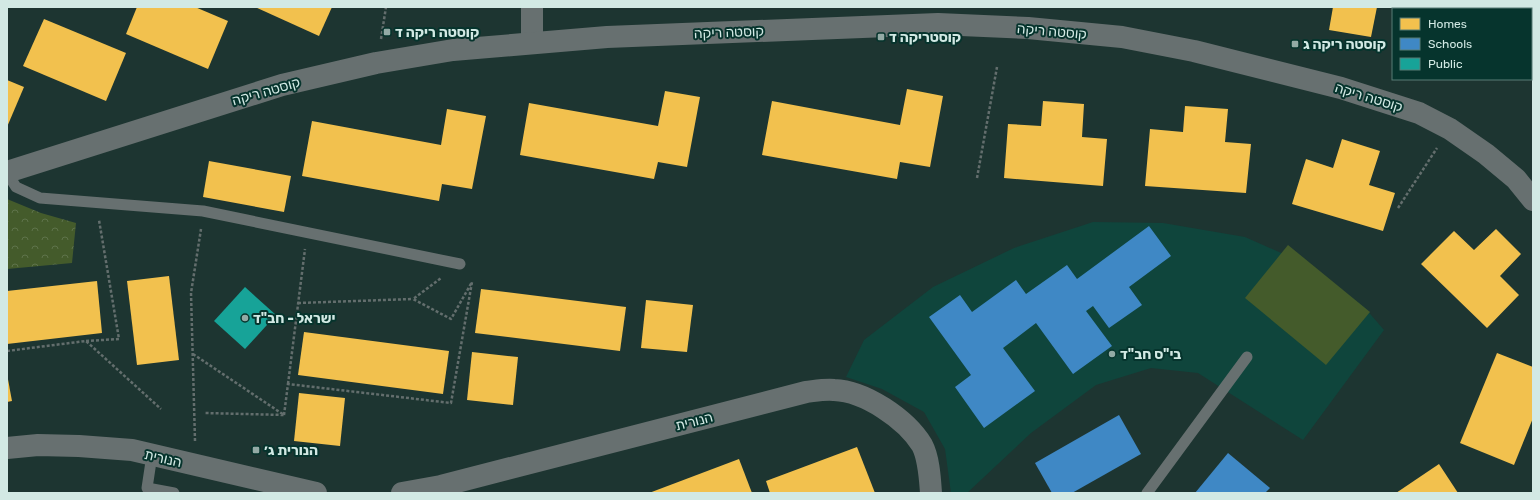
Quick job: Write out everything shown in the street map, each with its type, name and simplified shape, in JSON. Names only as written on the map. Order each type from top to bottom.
[{"type":"street","points":[[532,7],[532,43]]},
{"type":"street","name":"קוסטה ריקה","points":[[7,172],[282,85],[376,63],[453,50],[607,37],[938,24],[1028,28],[1122,37],[1194,51],[1341,88],[1419,113],[1450,129],[1486,154],[1504,169],[1516,180],[1533,200]]},
{"type":"street","name":"הנורית","points":[[402,493],[441,486],[799,394],[834,390],[862,396],[887,410],[907,428],[922,446],[930,473],[931,493]]},
{"type":"street","name":"הנורית","points":[[7,448],[38,445],[132,450],[272,488],[316,493]]},
{"type":"lane","points":[[7,172],[16,187],[40,198],[203,212],[460,264]]},
{"type":"lane","points":[[1147,493],[1247,358]]},
{"type":"lane","points":[[152,455],[147,488],[174,493]]},
{"type":"path","points":[[977,178],[996,67]]},
{"type":"path","points":[[1398,208],[1450,129]]},
{"type":"path","points":[[195,466],[191,293],[203,212]]},
{"type":"path","points":[[7,351],[86,341],[119,339],[99,219]]},
{"type":"path","points":[[284,416],[307,233]]},
{"type":"path","points":[[414,299],[460,264]]},
{"type":"path","points":[[288,384],[451,403],[472,282],[451,319],[414,299],[298,303]]},
{"type":"path","points":[[86,341],[161,409]]},
{"type":"path","points":[[193,354],[284,416]]},
{"type":"path","points":[[205,413],[284,416]]},
{"type":"shaded area","name":"בי\"ס חב\"ד","points":[[1093,222],[1163,223],[1245,237],[1313,267],[1365,308],[1384,330],[1303,440],[1198,373],[1151,368],[1096,385],[1031,433],[967,493],[951,493],[945,449],[924,412],[882,389],[846,377],[864,340],[933,287],[1014,248]]},
{"type":"green space","points":[[7,199],[41,213],[76,223],[72,263],[7,269]]},
{"type":"green space","points":[[1288,245],[1370,312],[1326,365],[1245,298]]},
{"type":"building: Homes","points":[[137,7],[195,7],[228,21],[208,69],[126,34]]},
{"type":"building: Homes","points":[[255,7],[332,7],[319,36]]},
{"type":"building: Homes","points":[[1333,7],[1377,7],[1371,37],[1329,30]]},
{"type":"building: Homes","points":[[1533,7],[1533,56],[1532,8],[1490,8]]},
{"type":"building: Homes","points":[[44,19],[126,53],[106,101],[23,66]]},
{"type":"building: Homes","points":[[7,80],[24,87],[7,127]]},
{"type":"building: Homes","points":[[907,89],[943,96],[930,167],[900,162],[897,179],[762,155],[772,101],[900,125]]},
{"type":"building: Homes","points":[[665,91],[700,97],[687,167],[658,162],[654,179],[520,155],[529,103],[658,126]]},
{"type":"building: Homes","points":[[1043,101],[1084,104],[1082,137],[1107,139],[1103,186],[1004,178],[1008,124],[1041,126]]},
{"type":"building: Homes","points":[[1185,106],[1228,109],[1225,142],[1251,144],[1246,193],[1145,186],[1150,129],[1183,132]]},
{"type":"building: Homes","points":[[447,109],[486,116],[472,189],[442,184],[439,201],[302,176],[312,121],[441,145]]},
{"type":"building: Homes","points":[[1342,139],[1380,151],[1369,185],[1395,193],[1383,231],[1292,204],[1306,159],[1333,168]]},
{"type":"building: Homes","points":[[209,161],[291,176],[284,212],[203,197]]},
{"type":"building: Homes","points":[[1496,229],[1521,254],[1500,276],[1519,295],[1487,328],[1421,264],[1454,231],[1474,250]]},
{"type":"building: Homes","points":[[169,276],[179,360],[137,365],[127,281]]},
{"type":"building: Homes","points":[[97,281],[102,333],[7,344],[7,291]]},
{"type":"building: Homes","points":[[481,289],[626,307],[620,351],[475,333]]},
{"type":"building: Homes","points":[[646,300],[693,305],[687,352],[641,348]]},
{"type":"building: Homes","points":[[304,332],[449,351],[443,394],[298,375]]},
{"type":"building: Homes","points":[[472,352],[518,357],[513,405],[467,400]]},
{"type":"building: Homes","points":[[1497,353],[1533,367],[1533,418],[1514,465],[1460,443]]},
{"type":"building: Homes","points":[[7,374],[12,401],[7,402]]},
{"type":"building: Homes","points":[[299,393],[345,398],[340,446],[294,441]]},
{"type":"building: Homes","points":[[857,447],[875,493],[770,493],[766,481]]},
{"type":"building: Homes","points":[[739,459],[752,493],[649,493]]},
{"type":"building: Homes","points":[[1439,464],[1458,493],[1396,493]]},
{"type":"building: Schools","points":[[1149,226],[1171,256],[1129,287],[1142,305],[1109,328],[1093,306],[1086,311],[1112,346],[1073,374],[1036,323],[1003,348],[1035,391],[984,428],[955,387],[971,375],[929,317],[960,295],[972,312],[1016,280],[1026,294],[1067,265],[1077,279]]},
{"type":"building: Schools","points":[[1119,415],[1141,454],[1072,493],[1052,493],[1035,463]]},
{"type":"building: Schools","points":[[1228,453],[1270,488],[1265,493],[1195,493]]},
{"type":"building: Public","name":"ישראל - חב\"ד","points":[[245,287],[276,315],[245,349],[214,321]]},
{"type":"place","name":"קוסטה ריקה ד","points":[[387,32]]},
{"type":"place","name":"קוסטריקה ד","points":[[881,37]]},
{"type":"place","name":"קוסטה ריקה ג","points":[[1295,44]]},
{"type":"place","name":"ישראל - חב\"ד","points":[[245,318]]},
{"type":"place","name":"בי\"ס חב\"ד","points":[[1112,354]]},
{"type":"place","name":"הנורית ג׳","points":[[256,450]]}]
